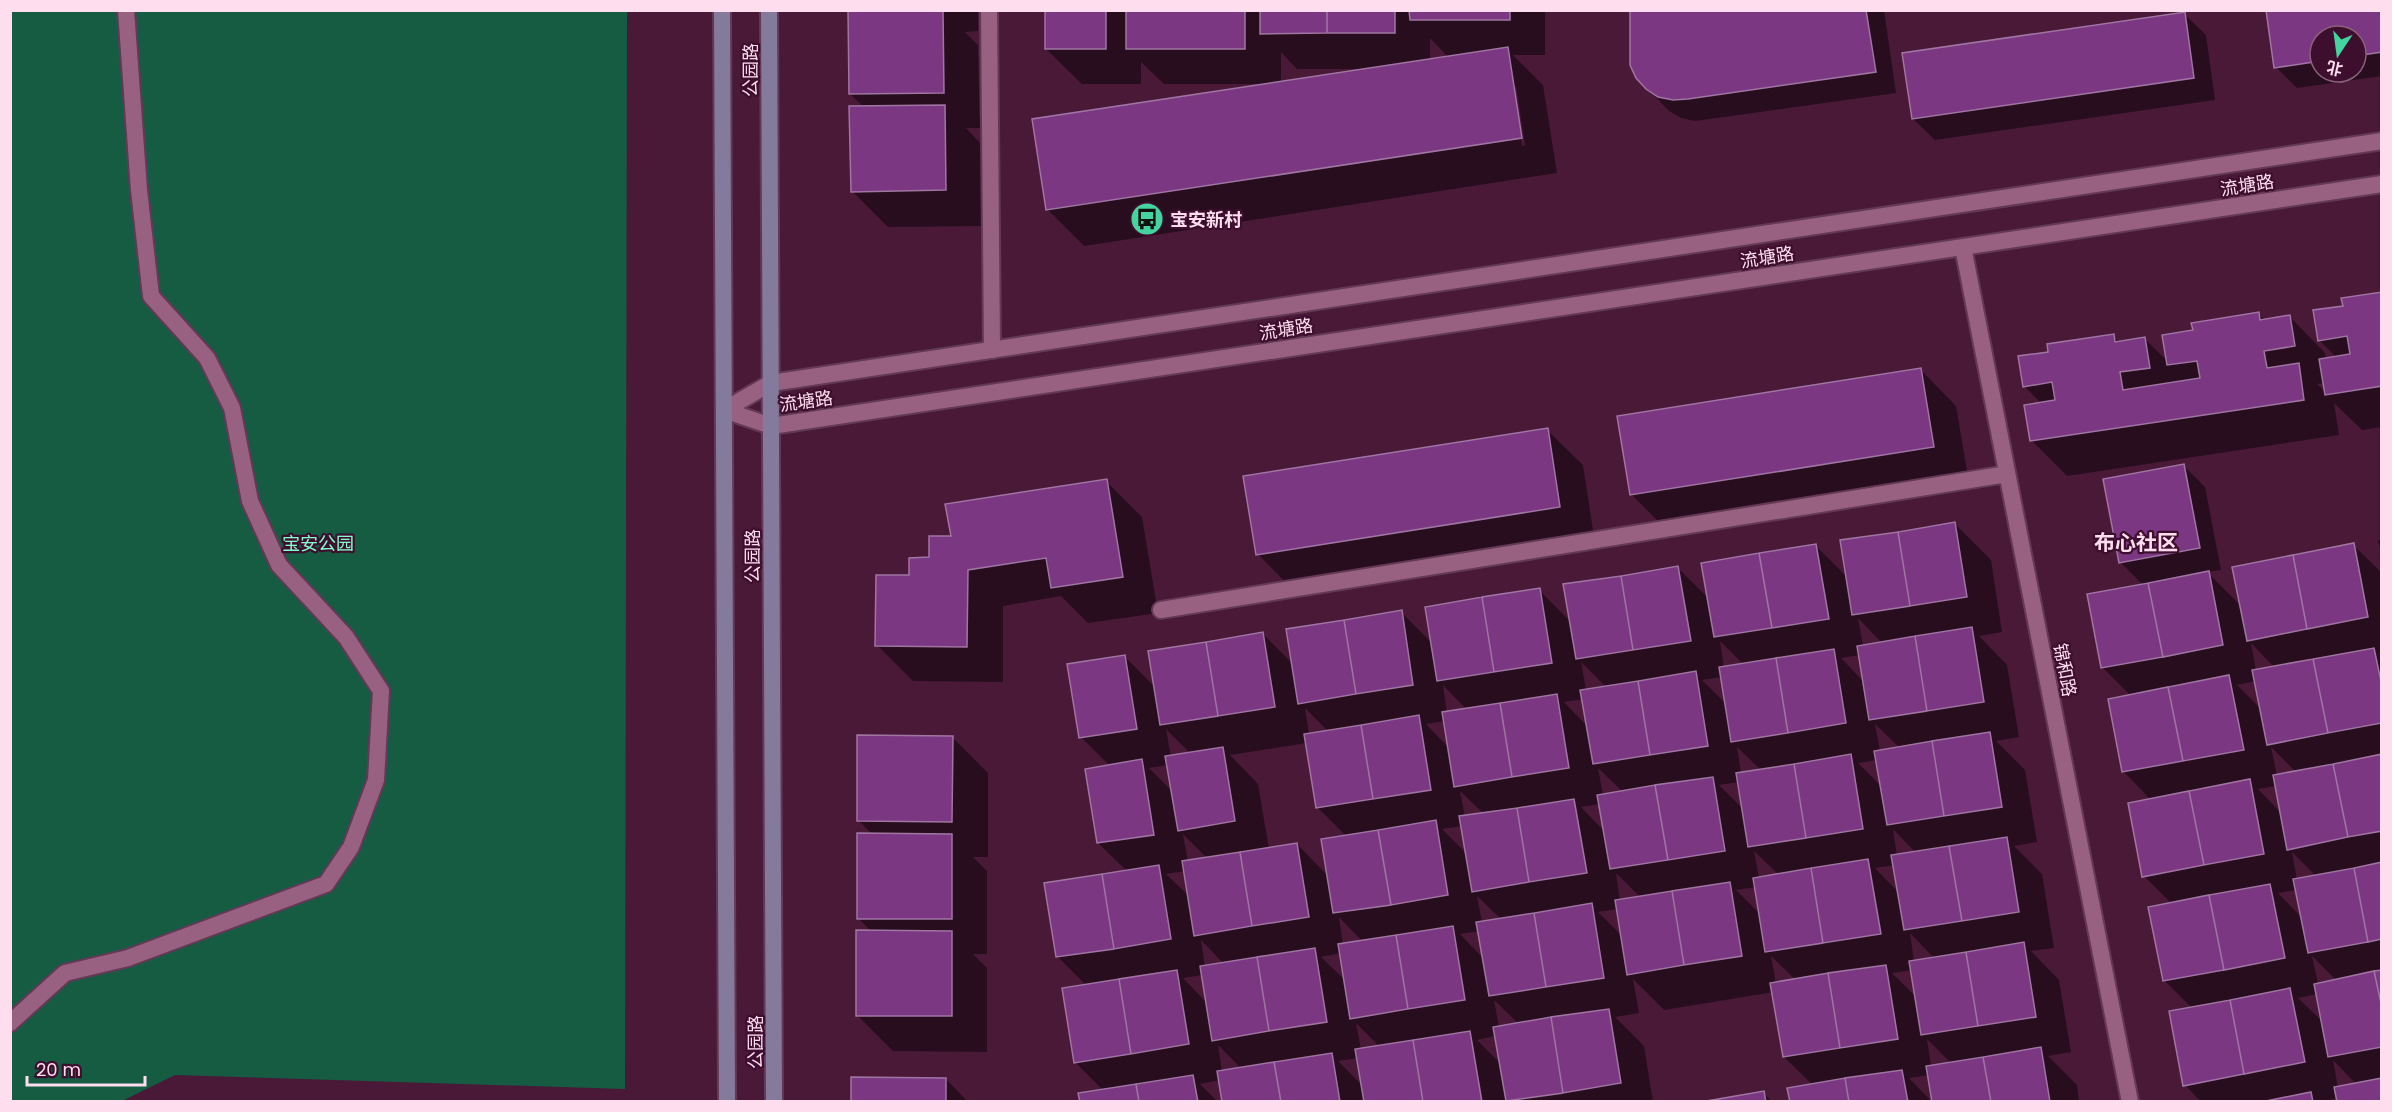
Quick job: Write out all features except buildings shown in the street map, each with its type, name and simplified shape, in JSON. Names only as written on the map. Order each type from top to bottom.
[{"type":"main road","name":"公园路","points":[[722,10],[727,1101]]},
{"type":"main road","name":"公园路","points":[[769,10],[774,1101]]},
{"type":"street","points":[[10,1023],[65,973],[128,958],[326,884],[351,847],[376,780],[381,691],[346,637],[279,565],[250,501],[232,408],[207,358],[151,296],[139,190],[126,10]]},
{"type":"street","points":[[989,10],[992,350]]},
{"type":"street","name":"流塘路","points":[[724,410],[771,383],[2382,141]]},
{"type":"street","name":"流塘路","points":[[724,410],[771,426],[2382,184]]},
{"type":"street","name":"锦和路","points":[[1963,247],[2130,1101]]},
{"type":"street","points":[[1161,610],[2007,474]]},
{"type":"green space","name":"宝安公园","points":[[10,11],[627,11],[625,1089],[175,1075],[122,1101],[11,1101]]},
{"type":"place","name":"宝安新村","points":[[1147,219]]},
{"type":"district","name":"布心社区","points":[[2136,542]]}]
